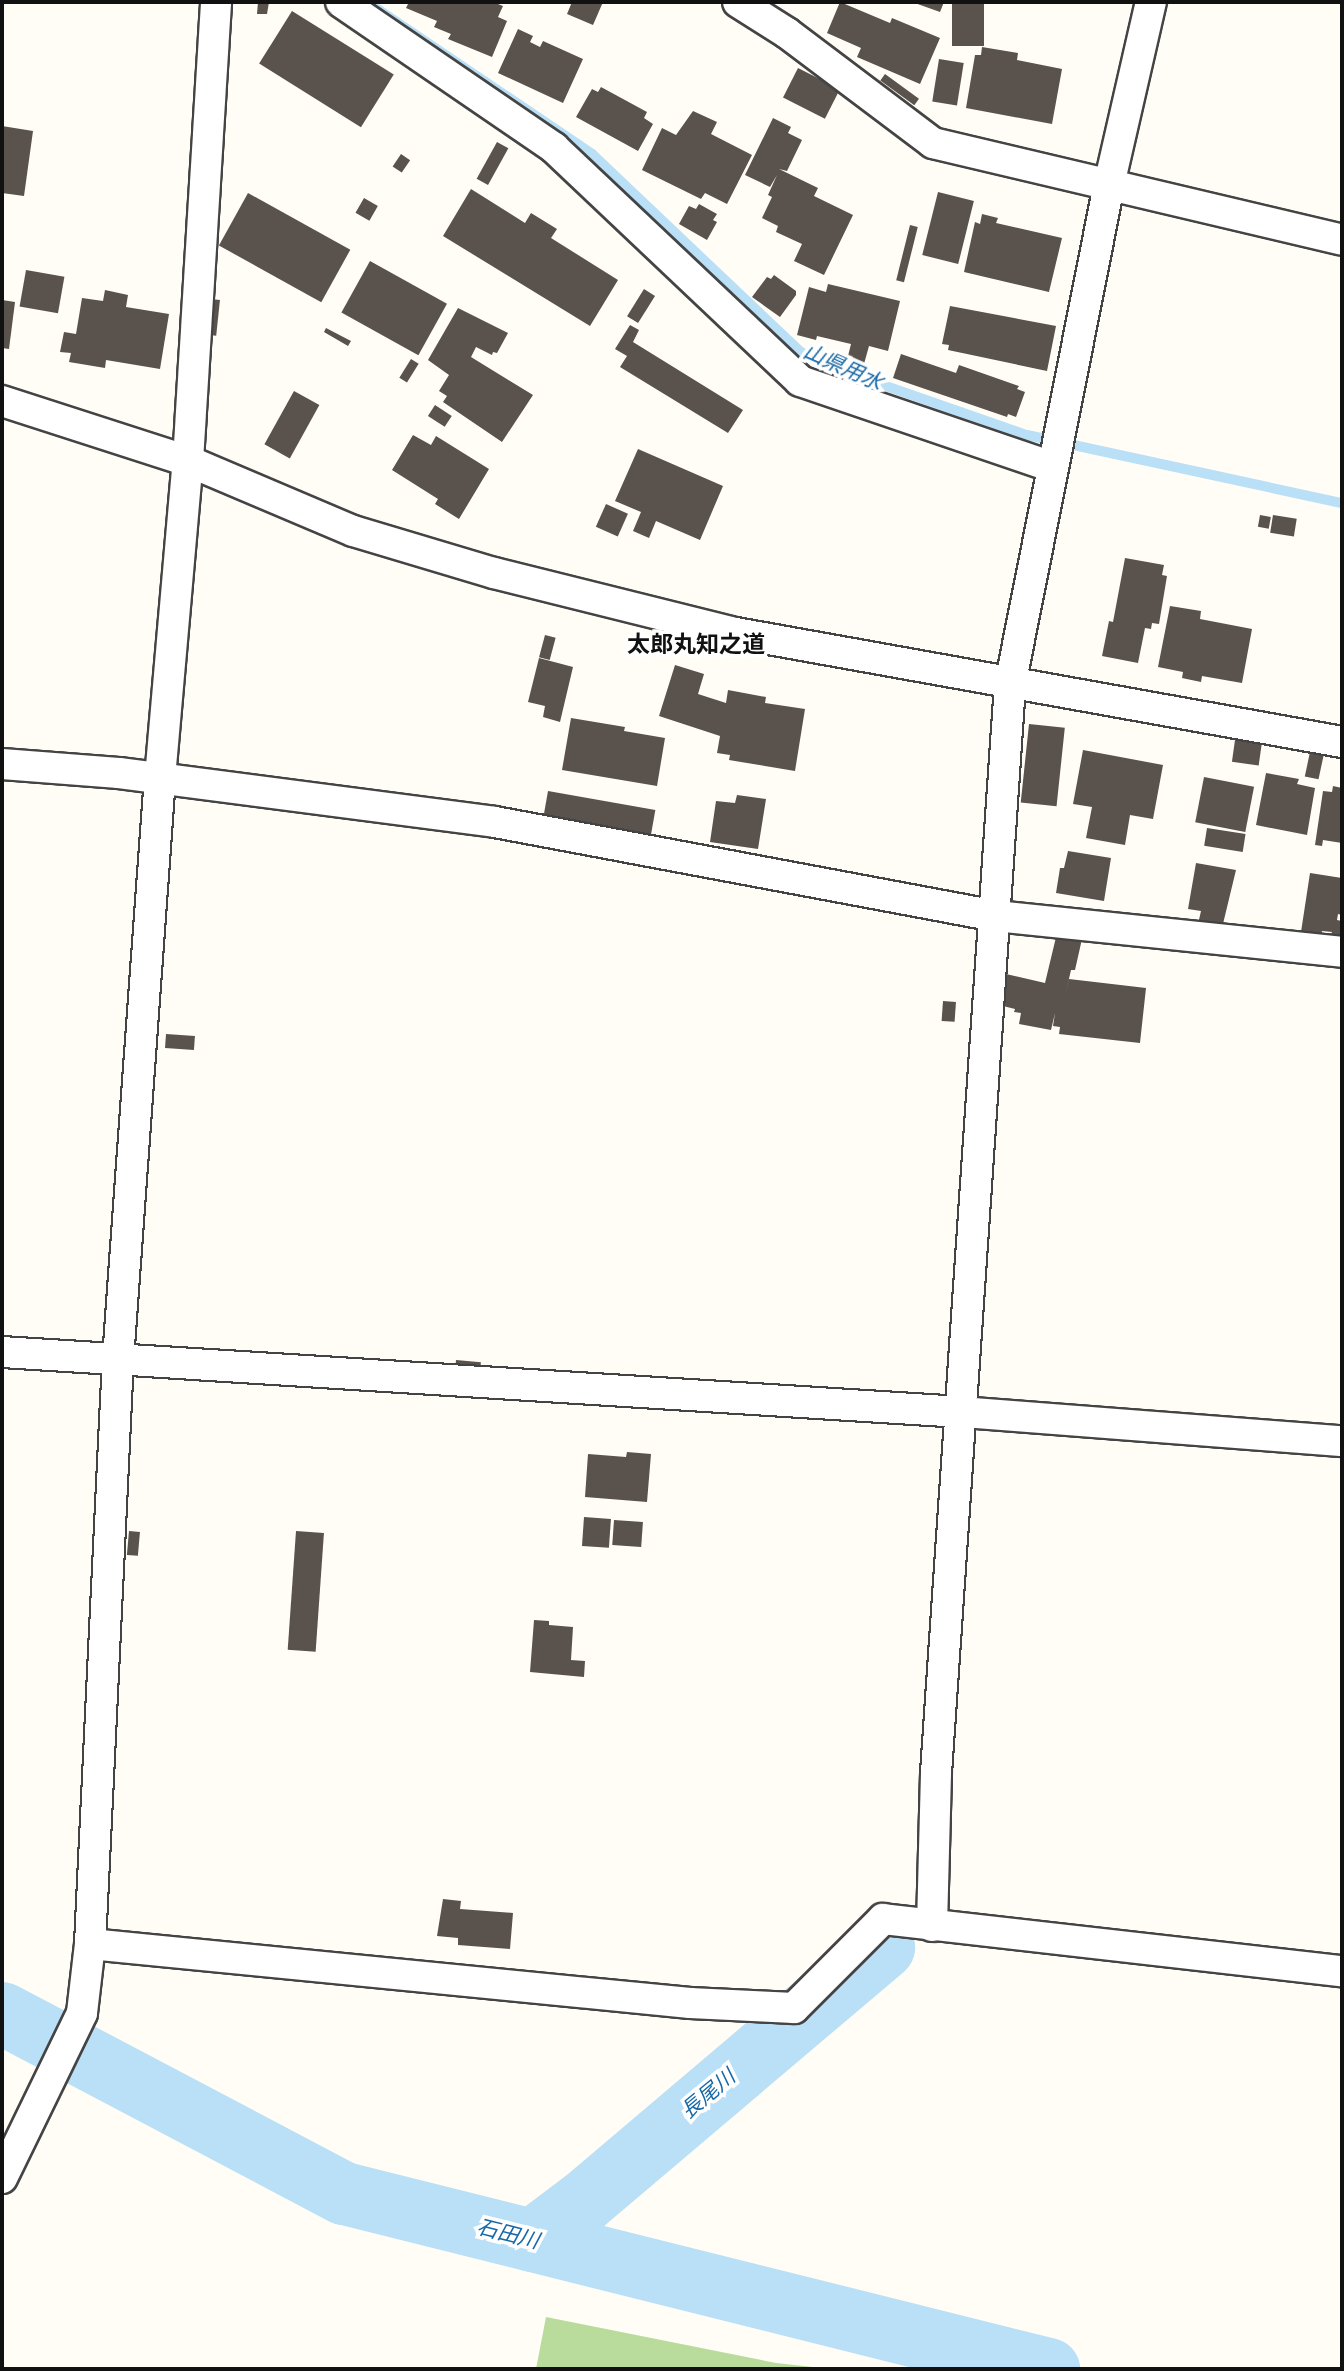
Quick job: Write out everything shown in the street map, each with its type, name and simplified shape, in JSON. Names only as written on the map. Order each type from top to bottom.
[{"type":"street","points":[[2,2178],[82,2013],[90,1944],[118,1359],[160,778],[188,461],[216,2]]},
{"type":"street","points":[[341,2],[554,148],[800,381],[1056,449]]},
{"type":"street","points":[[738,2],[787,33],[933,143],[1342,240]]},
{"type":"street","points":[[932,1926],[936,1773],[1010,685],[1109,185],[1150,2]]},
{"type":"street","points":[[2,401],[188,461],[353,531],[494,573],[730,632],[1010,685],[1342,742]]},
{"type":"street","points":[[2,764],[160,778],[495,822],[996,916],[1342,953]]},
{"type":"street","points":[[2,1352],[962,1412],[1342,1441]]},
{"type":"street","points":[[90,1944],[690,2003],[794,2008],[883,1919],[1342,1971]]},
{"type":"green space","points":[[546,2317],[776,2363],[831,2369],[536,2369]]},
{"type":"building","points":[[258,2],[269,2],[267,14],[257,14]]},
{"type":"building","points":[[409,2],[493,2],[503,6],[498,17],[507,21],[492,57],[448,39],[451,34],[434,27],[437,21],[406,8]]},
{"type":"building","points":[[572,2],[603,2],[593,25],[567,14]]},
{"type":"building","points":[[840,2],[890,23],[892,18],[940,38],[920,84],[857,57],[861,48],[827,33]]},
{"type":"building","points":[[912,2],[944,2],[940,12]]},
{"type":"building","points":[[952,2],[984,2],[984,46],[952,46]]},
{"type":"building","points":[[292,11],[394,75],[361,127],[259,64]]},
{"type":"building","points":[[518,29],[533,36],[530,42],[540,47],[543,41],[583,59],[563,103],[498,73]]},
{"type":"building","points":[[982,47],[1018,53],[1017,60],[1062,69],[1052,124],[966,108],[975,55],[981,55]]},
{"type":"building","points":[[939,59],[964,63],[957,105],[932,101]]},
{"type":"building","points":[[798,68],[840,89],[825,119],[783,97]]},
{"type":"building","points":[[885,74],[919,99],[914,105],[880,80]]},
{"type":"building","points":[[601,87],[647,112],[644,118],[653,124],[638,151],[576,117],[592,89],[598,92]]},
{"type":"building","points":[[693,111],[717,122],[711,134],[752,155],[727,204],[705,193],[701,199],[642,170],[662,128],[676,135]]},
{"type":"building","points":[[773,118],[791,127],[788,133],[802,140],[787,171],[779,169],[818,188],[814,196],[853,215],[824,275],[794,261],[802,244],[776,232],[778,226],[762,218],[772,197],[768,195],[777,175],[770,187],[745,175]]},
{"type":"building","points":[[2,126],[33,131],[24,196],[2,193]]},
{"type":"building","points":[[497,142],[508,148],[488,185],[477,179]]},
{"type":"building","points":[[401,154],[410,160],[402,173],[393,166]]},
{"type":"building","points":[[471,189],[525,223],[531,213],[557,229],[551,238],[618,280],[590,326],[443,236]]},
{"type":"building","points":[[938,192],[974,201],[958,264],[922,255]]},
{"type":"building","points":[[248,193],[350,250],[321,302],[219,245]]},
{"type":"building","points":[[364,198],[378,206],[369,221],[356,213]]},
{"type":"building","points":[[699,204],[717,214],[713,220],[717,222],[707,240],[679,224],[689,206],[696,209]]},
{"type":"building","points":[[982,214],[998,218],[996,223],[1062,238],[1049,292],[964,272],[975,222],[980,224]]},
{"type":"building","points":[[910,225],[918,227],[904,282],[896,280]]},
{"type":"building","points":[[370,261],[447,304],[418,355],[341,313]]},
{"type":"building","points":[[26,270],[64,277],[58,313],[20,306]]},
{"type":"building","points":[[774,275],[796,291],[780,317],[752,297],[767,277],[771,279]]},
{"type":"building","points":[[828,284],[900,301],[888,351],[869,346],[864,364],[847,360],[851,344],[817,336],[816,340],[797,335],[809,287],[826,292]]},
{"type":"building","points":[[644,289],[655,296],[638,323],[627,316]]},
{"type":"building","points":[[105,290],[128,295],[126,307],[169,314],[160,369],[106,360],[105,368],[69,362],[71,353],[60,352],[64,332],[76,334],[82,298],[103,301]]},
{"type":"building","points":[[211,299],[220,300],[216,336],[207,335]]},
{"type":"building","points":[[2,300],[15,302],[9,349],[2,348]]},
{"type":"building","points":[[950,306],[1056,326],[1047,371],[948,350],[949,345],[942,344]]},
{"type":"building","points":[[458,308],[508,333],[497,353],[493,352],[492,355],[476,347],[471,357],[533,395],[502,442],[443,402],[447,396],[439,391],[449,375],[428,360]]},
{"type":"building","points":[[630,325],[639,330],[633,342],[743,410],[728,433],[620,367],[627,356],[615,349]]},
{"type":"building","points":[[326,328],[351,341],[348,346],[324,332]]},
{"type":"building","points":[[901,354],[956,373],[959,365],[1019,386],[1017,389],[1025,392],[1016,417],[1008,414],[1007,417],[893,378]]},
{"type":"building","points":[[411,359],[419,364],[407,382],[399,378]]},
{"type":"building","points":[[294,391],[319,405],[290,458],[264,444]]},
{"type":"building","points":[[435,405],[452,416],[445,427],[428,416]]},
{"type":"building","points":[[413,435],[431,445],[436,436],[489,469],[459,519],[435,504],[438,499],[392,470]]},
{"type":"building","points":[[638,449],[723,486],[700,540],[656,521],[649,538],[633,531],[641,512],[615,501]]},
{"type":"building","points":[[606,504],[628,514],[618,537],[596,527]]},
{"type":"building","points":[[1260,515],[1271,517],[1269,529],[1258,527]]},
{"type":"building","points":[[1273,515],[1297,519],[1294,537],[1270,533]]},
{"type":"building","points":[[1125,558],[1164,565],[1162,575],[1167,576],[1159,624],[1152,623],[1151,629],[1145,628],[1138,663],[1102,656],[1109,621],[1113,622]]},
{"type":"building","points":[[1170,606],[1201,611],[1200,619],[1252,629],[1242,683],[1202,676],[1201,682],[1182,678],[1183,672],[1158,667]]},
{"type":"building","points":[[545,635],[556,638],[550,660],[539,657]]},
{"type":"building","points":[[539,658],[573,667],[560,722],[543,717],[545,706],[528,702]]},
{"type":"building","points":[[675,665],[704,674],[698,694],[726,703],[728,690],[766,697],[765,703],[805,709],[795,771],[729,760],[730,755],[717,753],[720,736],[659,716]]},
{"type":"building","points":[[571,718],[625,727],[624,731],[665,738],[657,786],[562,770]]},
{"type":"building","points":[[1029,724],[1065,728],[1057,806],[1021,803]]},
{"type":"building","points":[[1235,740],[1262,744],[1259,766],[1232,762]]},
{"type":"building","points":[[1083,750],[1163,765],[1153,819],[1130,815],[1125,845],[1086,838],[1092,807],[1073,804]]},
{"type":"building","points":[[1310,752],[1324,755],[1318,779],[1305,776]]},
{"type":"building","points":[[1266,773],[1299,779],[1297,784],[1315,788],[1307,835],[1256,825]]},
{"type":"building","points":[[1204,777],[1254,787],[1245,832],[1195,822]]},
{"type":"building","points":[[1333,786],[1342,788],[1342,843],[1323,840],[1322,846],[1315,845],[1323,791],[1332,792]]},
{"type":"building","points":[[548,791],[655,810],[650,839],[543,821]]},
{"type":"building","points":[[737,795],[766,799],[758,849],[710,842],[716,801],[735,803]]},
{"type":"building","points":[[1207,828],[1246,834],[1243,852],[1204,846]]},
{"type":"building","points":[[1068,851],[1111,858],[1104,901],[1056,893],[1060,868],[1064,868]]},
{"type":"building","points":[[1196,863],[1236,870],[1222,928],[1198,924],[1201,911],[1188,909]]},
{"type":"building","points":[[1310,873],[1342,878],[1342,915],[1338,914],[1337,920],[1342,921],[1342,939],[1330,937],[1332,932],[1322,931],[1321,935],[1301,932]]},
{"type":"building","points":[[1057,933],[1082,939],[1075,970],[1071,970],[1065,996],[1069,979],[1146,988],[1140,1043],[1059,1034],[1060,1027],[1053,1026],[1055,1013],[1051,1030],[1019,1024],[1021,1013],[999,1005],[1006,974],[1045,983]]},
{"type":"building","points":[[943,1001],[956,1002],[955,1022],[942,1021]]},
{"type":"building","points":[[166,1034],[195,1036],[194,1050],[165,1048]]},
{"type":"building","points":[[456,1360],[481,1362],[480,1373],[455,1371]]},
{"type":"building","points":[[627,1452],[651,1454],[647,1502],[585,1497],[588,1454],[626,1457]]},
{"type":"building","points":[[584,1517],[611,1519],[609,1548],[582,1546]]},
{"type":"building","points":[[614,1520],[643,1522],[641,1547],[612,1545]]},
{"type":"building","points":[[129,1531],[140,1532],[138,1556],[127,1555]]},
{"type":"building","points":[[296,1531],[324,1533],[316,1652],[288,1650]]},
{"type":"building","points":[[534,1620],[549,1621],[549,1625],[573,1627],[571,1660],[585,1661],[584,1677],[530,1672]]},
{"type":"building","points":[[443,1899],[461,1901],[460,1909],[513,1913],[510,1949],[458,1945],[458,1938],[437,1936]]},
{"type":"waterway","name":"山県用水","points":[[367,2],[592,154],[801,352],[837,369],[1027,435],[1342,503]]},
{"type":"waterway","name":"長尾川","points":[[532,2240],[585,2200],[883,1947]]},
{"type":"waterway","name":"石田川","points":[[2,2013],[344,2193],[1048,2369]]},
{"type":"district","name":"太郎丸知之道","points":[[696,644]]}]
